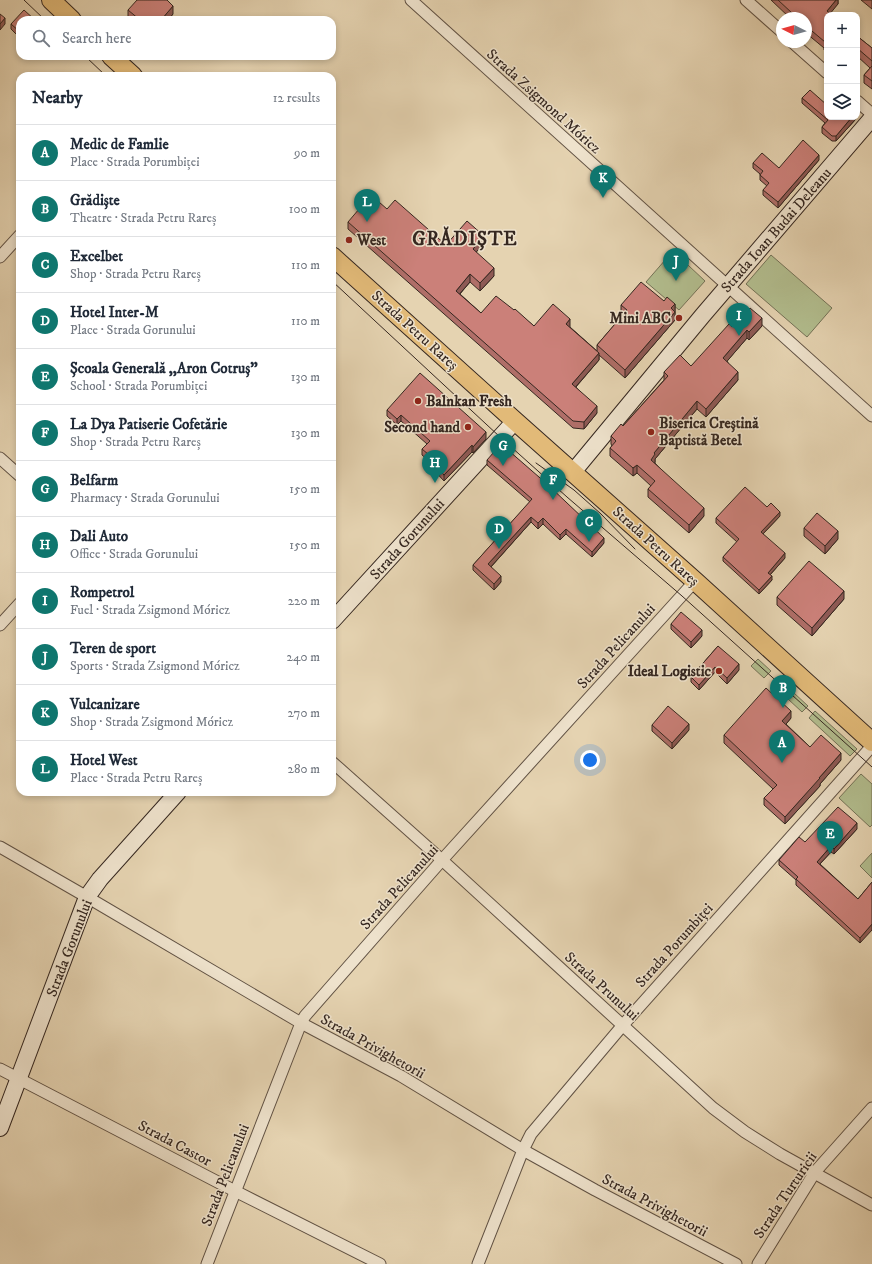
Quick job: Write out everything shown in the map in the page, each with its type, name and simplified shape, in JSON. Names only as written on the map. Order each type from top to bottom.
[{"type":"main road","points":[[51,0],[68,16]]},
{"type":"main road","points":[[115,60],[129,72]]},
{"type":"main road","name":"Strada Petru Rareș","points":[[336,260],[695,581],[872,742]]},
{"type":"street","name":"Strada Zsigmond Móricz","points":[[410,0],[872,416]]},
{"type":"street","points":[[746,0],[776,27]]},
{"type":"street","points":[[799,48],[824,70]]},
{"type":"street","points":[[860,104],[872,114]]},
{"type":"street","name":"Strada Ioan Budai Deleanu","points":[[573,472],[727,286],[872,118]]},
{"type":"street","points":[[0,257],[16,239]]},
{"type":"street","name":"Strada Gorunului","points":[[336,617],[515,421]]},
{"type":"street","points":[[0,458],[16,472]]},
{"type":"street","name":"Strada Pelicanului","points":[[207,1264],[301,1023],[309,1010],[442,860],[695,581]]},
{"type":"street","points":[[0,625],[16,607]]},
{"type":"street","name":"Strada Porumbiței","points":[[478,1264],[523,1150],[531,1134],[623,1025],[872,746]]},
{"type":"street","name":"Strada Prunului","points":[[336,766],[442,860],[713,1108],[751,1136],[780,1154],[815,1172],[872,1205]]},
{"type":"street","name":"Strada Gorunului","points":[[0,1128],[87,897],[100,878],[174,796]]},
{"type":"street","name":"Strada Privighetorii","points":[[0,847],[301,1023],[401,1076],[523,1150],[595,1190],[736,1264]]},
{"type":"street","name":"Strada Castor","points":[[0,1069],[235,1191],[380,1264]]},
{"type":"street","name":"Strada Turturicii","points":[[758,1264],[815,1172],[872,1108]]},
{"type":"green space","points":[[673,251],[705,281],[679,310],[646,282]]},
{"type":"green space","points":[[771,255],[832,308],[807,337],[746,284]]},
{"type":"green space","points":[[758,659],[771,671],[764,678],[751,666]]},
{"type":"green space","points":[[780,680],[808,706],[802,712],[774,686]]},
{"type":"green space","points":[[815,711],[857,749],[850,756],[809,718]]},
{"type":"green space","points":[[861,774],[872,784],[872,825],[870,827],[839,798]]},
{"type":"green space","points":[[872,853],[872,878],[860,866]]},
{"type":"building","points":[[137,0],[167,0],[173,6],[164,16],[135,16],[128,10]]},
{"type":"building","points":[[778,0],[836,0],[827,11],[828,12],[824,12],[824,41],[812,31],[812,12],[791,12]]},
{"type":"building","points":[[24,10],[31,16],[18,16]]},
{"type":"building","points":[[0,14],[5,18],[0,24]]},
{"type":"building","points":[[16,19],[16,28],[11,24]]},
{"type":"building","points":[[860,38],[872,48],[872,61],[860,51]]},
{"type":"building","points":[[872,66],[872,81],[864,75]]},
{"type":"building","points":[[810,90],[824,102],[824,117],[802,98]]},
{"type":"building","points":[[828,120],[849,120],[836,136],[832,136],[822,127]]},
{"type":"building","points":[[803,140],[819,155],[778,202],[763,190],[769,183],[760,175],[763,171],[753,163],[762,153],[779,168]]},
{"type":"building","points":[[371,195],[387,209],[395,200],[446,245],[467,221],[484,236],[473,249],[494,268],[480,283],[470,274],[456,291],[481,313],[496,296],[514,310],[515,309],[534,326],[553,304],[570,319],[566,324],[599,353],[572,384],[597,406],[584,422],[573,421],[348,222]]},
{"type":"building","points":[[641,282],[664,301],[667,297],[675,304],[671,308],[675,312],[625,370],[597,345],[627,310],[621,305]]},
{"type":"building","points":[[750,308],[762,318],[749,332],[747,330],[723,358],[738,372],[706,409],[697,401],[654,453],[655,454],[651,460],[704,508],[689,525],[648,489],[655,481],[637,465],[633,468],[610,448],[616,441],[611,436],[621,424],[623,426],[668,376],[664,372],[680,355],[691,366],[729,324],[732,327]]},
{"type":"building","points":[[420,373],[486,432],[444,475],[433,463],[435,460],[422,449],[430,441],[401,415],[397,419],[387,410]]},
{"type":"building","points":[[501,444],[547,484],[604,538],[592,552],[566,529],[560,535],[543,518],[538,523],[531,517],[488,564],[501,576],[494,584],[473,565],[532,499],[487,460]]},
{"type":"building","points":[[745,487],[767,507],[771,503],[780,512],[761,532],[785,553],[768,573],[772,576],[759,590],[723,557],[739,539],[716,518]]},
{"type":"building","points":[[817,513],[838,531],[825,546],[804,528]]},
{"type":"building","points":[[809,561],[844,591],[812,628],[777,597]]},
{"type":"building","points":[[681,612],[702,630],[691,642],[671,624]]},
{"type":"building","name":"Ideal Logistic","points":[[718,646],[739,664],[727,678],[715,667],[699,685],[691,677]]},
{"type":"building","points":[[766,688],[791,711],[782,721],[810,747],[821,735],[841,753],[785,817],[764,798],[777,785],[724,735]]},
{"type":"building","points":[[668,706],[689,724],[672,743],[652,725]]},
{"type":"building","points":[[838,807],[857,823],[834,849],[831,846],[817,862],[858,899],[872,882],[872,924],[860,938],[796,879],[798,877],[779,860],[799,837],[805,842]]},
{"type":"tram line","points":[[24,0],[41,16]]},
{"type":"tram line","points":[[89,60],[102,72]]},
{"type":"tram line","points":[[336,285],[500,437],[682,596],[872,767]]},
{"type":"tram line","points":[[536,463],[574,490],[601,514],[635,549]]},
{"type":"place","name":"Vulcanizare","points":[[603,198]]},
{"type":"place","name":"Hotel West","points":[[367,222]]},
{"type":"place","name":"West","points":[[349,240]]},
{"type":"place","name":"Teren de sport","points":[[676,281]]},
{"type":"place","name":"Mini ABC","points":[[679,318]]},
{"type":"place","name":"Rompetrol","points":[[739,336]]},
{"type":"place","name":"Balnkan Fresh","points":[[418,401]]},
{"type":"place","name":"Second hand","points":[[468,427]]},
{"type":"place","name":"Biserica Creștină Baptistă Betel","points":[[651,432]]},
{"type":"place","name":"Belfarm","points":[[503,466]]},
{"type":"place","name":"Dali Auto","points":[[435,483]]},
{"type":"place","name":"La Dya Patiserie Cofetărie","points":[[553,500]]},
{"type":"place","name":"Excelbet","points":[[589,542]]},
{"type":"place","name":"Hotel Inter-M","points":[[499,549]]},
{"type":"place","name":"Ideal Logistic","points":[[719,671]]},
{"type":"place","name":"Grădiște","points":[[783,708]]},
{"type":"place","name":"Medic de Famlie","points":[[782,763]]},
{"type":"place","name":"Școala Generală ,,Aron Cotruș\"","points":[[830,854]]},
{"type":"district","name":"GRĂDIȘTE","points":[[465,238]]}]
